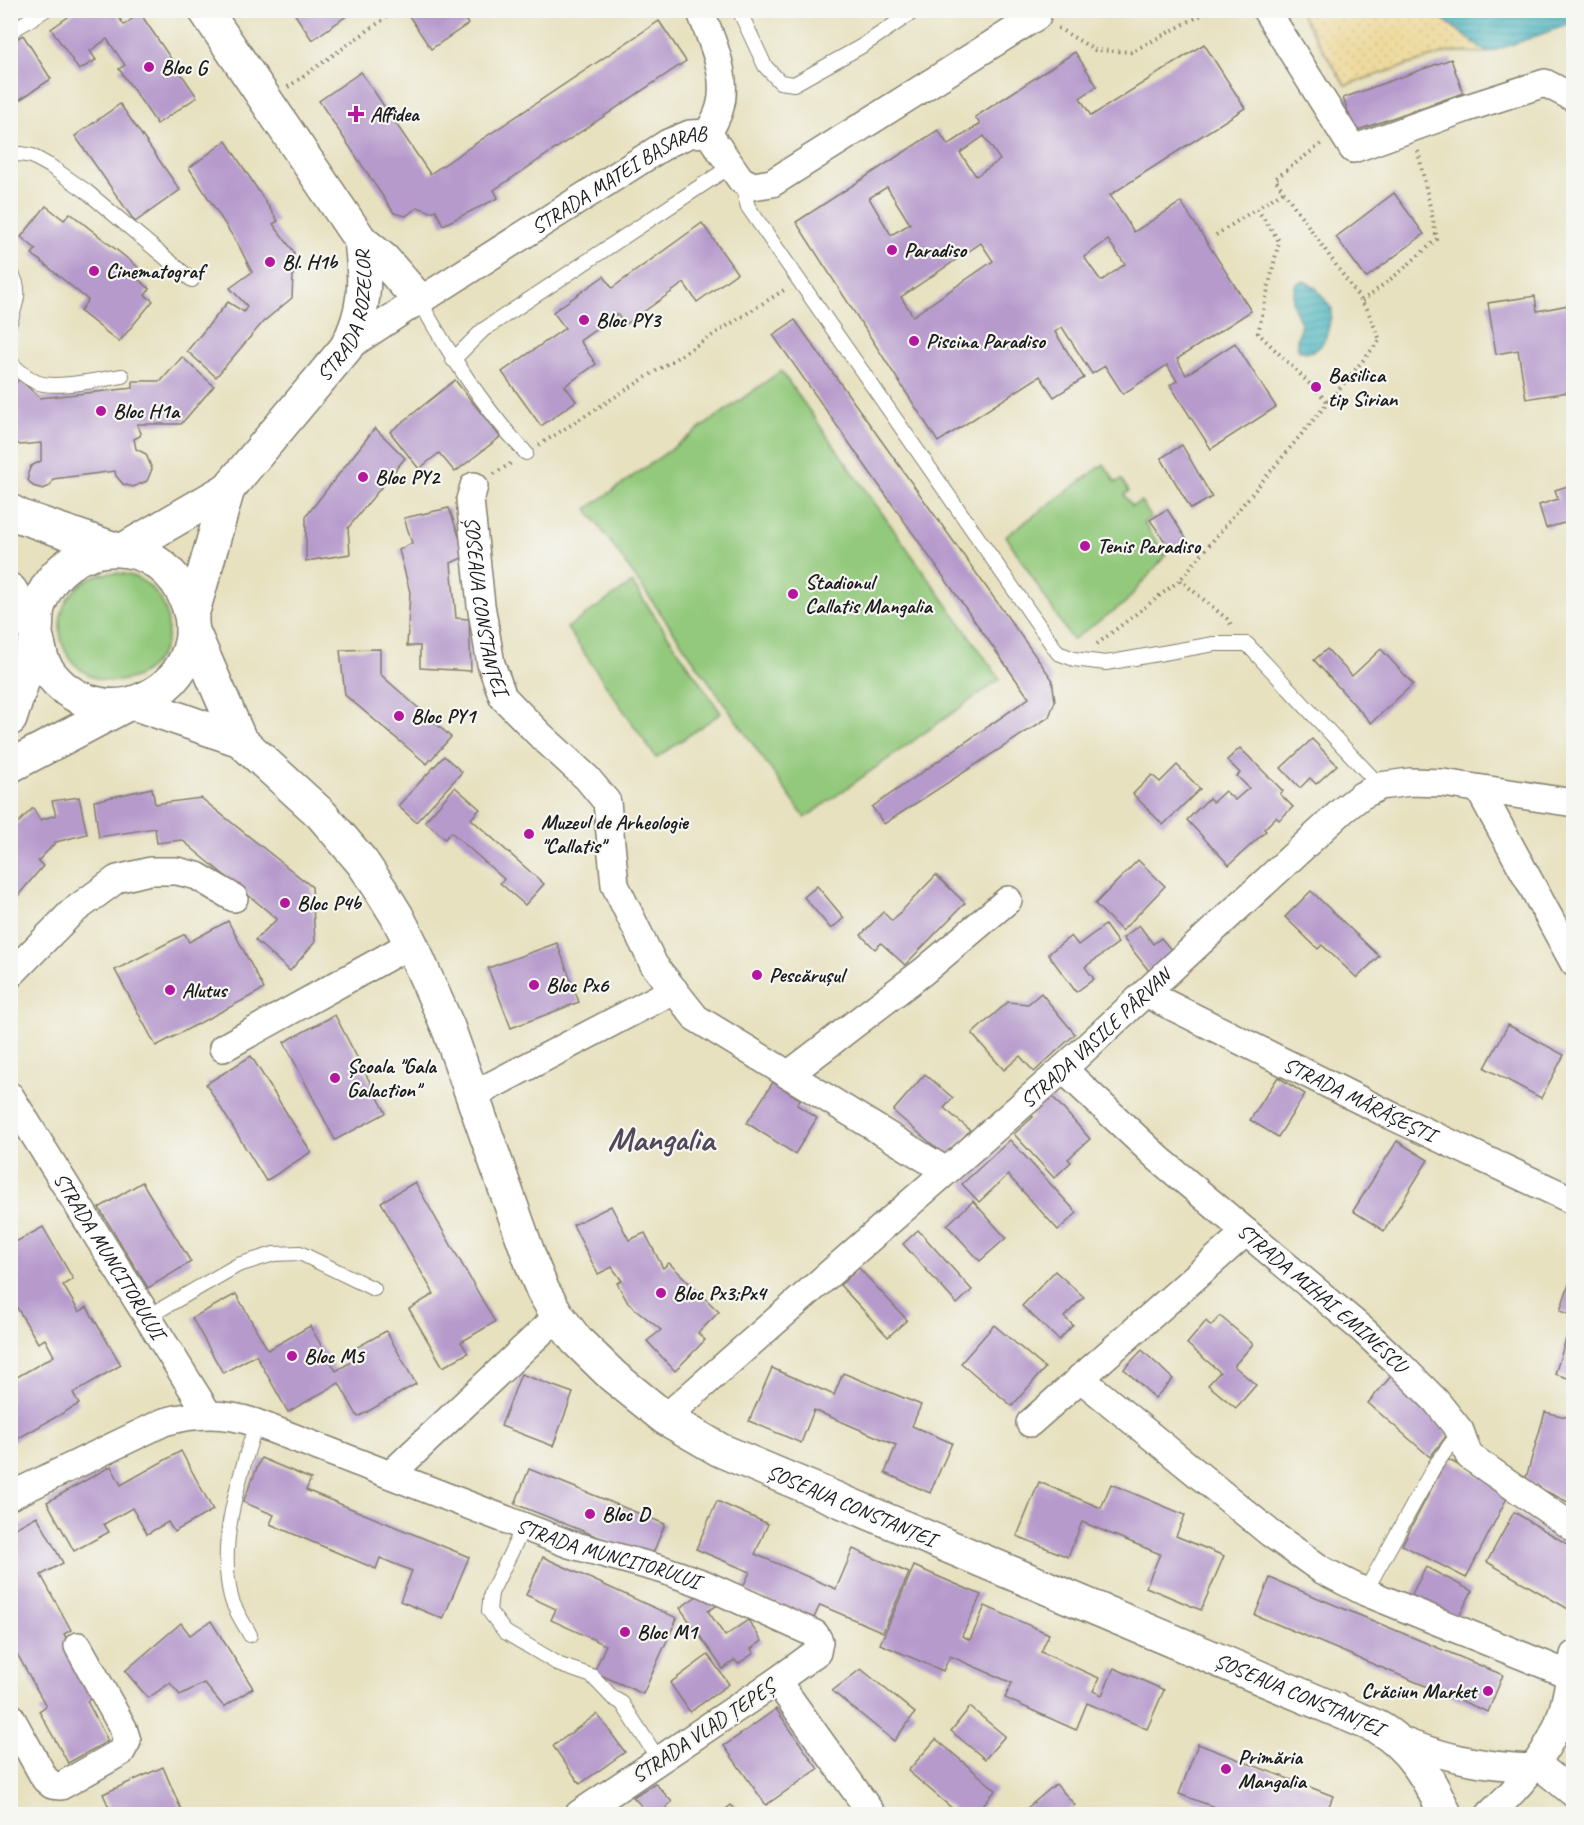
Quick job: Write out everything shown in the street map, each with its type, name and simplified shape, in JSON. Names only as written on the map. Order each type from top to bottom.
[{"type":"main road","name":"STRADA ROZELOR","points":[[119,549],[228,489],[346,348],[356,330],[365,286],[361,241],[205,10]]},
{"type":"main road","points":[[361,241],[384,260],[418,300]]},
{"type":"main road","name":"STRADA ROZELOR","points":[[192,622],[228,489]]},
{"type":"main road","points":[[10,511],[119,549],[148,556],[169,571],[184,591],[192,622],[189,649],[181,668],[169,684],[152,696],[129,705],[10,766]]},
{"type":"main road","points":[[10,719],[36,636],[38,607],[49,583],[67,565],[89,553],[119,549]]},
{"type":"main road","points":[[10,590],[36,636],[44,663],[57,682],[84,700],[100,705],[129,705]]},
{"type":"main road","name":"ȘOSEAUA CONSTANȚEI","points":[[192,622],[240,740]]},
{"type":"main road","name":"ȘOSEAUA CONSTANȚEI","points":[[129,705],[240,740],[321,814],[362,862],[397,916],[448,1027],[532,1267],[543,1291],[576,1340],[613,1376],[665,1418],[728,1453],[1377,1727],[1395,1738],[1414,1759],[1445,1815]]},
{"type":"street","points":[[700,10],[716,52],[722,79],[721,104],[708,133]]},
{"type":"street","points":[[1266,10],[1353,149],[1545,83],[1574,98]]},
{"type":"street","points":[[736,173],[753,186],[772,183],[1037,16]]},
{"type":"street","name":"STRADA MATEI BASARAB","points":[[346,348],[418,300],[668,143],[690,134],[708,133],[736,173]]},
{"type":"street","name":"ȘOSEAUA CONSTANȚEI","points":[[474,486],[470,500],[481,605],[491,664],[503,697],[587,778],[607,802],[615,885],[654,965],[696,1018],[946,1171]]},
{"type":"street","name":"STRADA VASILE PÂRVAN","points":[[665,1418],[1063,1069],[1343,810],[1361,796],[1380,786],[1410,782],[1443,783],[1574,802]]},
{"type":"street","points":[[1479,789],[1574,963]]},
{"type":"street","points":[[10,975],[72,912],[117,879],[150,871],[177,871],[197,876],[234,898]]},
{"type":"street","points":[[788,1075],[924,971],[1008,900]]},
{"type":"street","points":[[223,1048],[411,944]]},
{"type":"street","points":[[473,1095],[674,990]]},
{"type":"street","name":"STRADA MĂRĂȘEȘTI","points":[[1146,994],[1392,1116],[1574,1201]]},
{"type":"street","name":"STRADA MIHAI EMINESCU","points":[[1063,1069],[1159,1159],[1364,1331],[1436,1401],[1460,1431],[1469,1456],[1574,1528]]},
{"type":"street","name":"STRADA MUNCITORULUI","points":[[10,1096],[208,1414]]},
{"type":"street","points":[[1030,1422],[1246,1232]]},
{"type":"street","points":[[391,1474],[558,1316]]},
{"type":"street","points":[[1080,1378],[1284,1544],[1322,1570],[1365,1592],[1572,1665],[1568,1713],[1534,1766],[1510,1796],[1490,1815]]},
{"type":"street","name":"STRADA MUNCITORULUI","points":[[10,1496],[164,1422],[208,1414],[241,1418],[391,1474],[523,1528],[704,1584],[800,1626],[815,1634],[819,1641]]},
{"type":"street","name":"STRADA VLAD ȚEPEȘ","points":[[579,1815],[817,1652],[819,1641]]},
{"type":"street","points":[[10,1716],[45,1779],[52,1785],[61,1786],[122,1752],[127,1742],[123,1728],[78,1646]]},
{"type":"street","points":[[777,1681],[872,1815]]},
{"type":"street","points":[[1395,1738],[1448,1758],[1504,1767],[1534,1766],[1574,1794]]},
{"type":"lane","points":[[10,32],[45,10]]},
{"type":"lane","points":[[739,10],[765,66],[780,82],[794,84],[862,46],[916,10]]},
{"type":"lane","points":[[10,156],[20,154],[32,156],[50,166],[86,191],[192,280]]},
{"type":"lane","points":[[453,360],[483,330],[736,173],[748,207],[1058,653],[1074,659],[1106,663],[1214,644],[1247,644],[1380,786]]},
{"type":"lane","points":[[10,272],[18,282],[18,294],[10,322]]},
{"type":"lane","points":[[418,300],[453,360],[502,428],[526,453]]},
{"type":"lane","points":[[10,361],[21,372],[37,382],[75,383],[122,376]]},
{"type":"lane","points":[[148,1316],[238,1265],[274,1254],[300,1253],[374,1289]]},
{"type":"lane","points":[[250,1635],[231,1599],[227,1563],[231,1513],[256,1423]]},
{"type":"lane","points":[[1365,1592],[1434,1467],[1460,1431]]},
{"type":"lane","points":[[523,1528],[491,1593],[489,1611],[505,1632],[560,1665],[592,1676],[613,1698],[622,1703],[659,1760]]},
{"type":"path","points":[[267,102],[394,12],[393,10]]},
{"type":"path","points":[[1037,16],[1095,50],[1131,52],[1211,10]]},
{"type":"path","points":[[1362,301],[1437,239],[1413,127]]},
{"type":"path","points":[[1074,659],[1088,652],[1180,580],[1380,340],[1362,301],[1275,178],[1341,129]]},
{"type":"path","points":[[1216,235],[1284,190]]},
{"type":"path","points":[[1257,209],[1279,241],[1258,333],[1328,402]]},
{"type":"path","points":[[474,486],[800,280]]},
{"type":"path","points":[[1180,580],[1227,619],[1247,644]]},
{"type":"green space","name":"Stadionul Callatis Mangalia","points":[[781,371],[1000,679],[805,818],[587,509]]},
{"type":"green space","name":"Tenis Paradiso","points":[[1104,464],[1116,483],[1121,479],[1129,491],[1124,495],[1132,506],[1141,501],[1151,517],[1144,523],[1166,555],[1125,603],[1072,640],[1006,536]]},
{"type":"green space","points":[[114,573],[135,577],[153,588],[164,606],[168,627],[164,648],[153,666],[135,677],[114,681],[93,677],[75,666],[64,648],[60,627],[64,606],[75,588],[93,577]]},
{"type":"green space","points":[[632,583],[721,713],[656,758],[567,628]]},
{"type":"sand","points":[[1299,11],[1432,11],[1488,53],[1449,52],[1345,85]]},
{"type":"water","points":[[1432,11],[1573,11],[1573,23],[1488,53]]},
{"type":"water","points":[[1304,281],[1316,288],[1332,309],[1324,341],[1314,351],[1307,352],[1298,350],[1297,340],[1301,323],[1293,300],[1296,284]]},
{"type":"building","name":"Bloc G","points":[[78,10],[114,10],[124,25],[140,13],[197,97],[157,124],[119,69],[125,65],[107,39],[90,51],[96,60],[79,70],[51,29]]},
{"type":"building","points":[[292,10],[350,10],[351,13],[312,40]]},
{"type":"building","points":[[405,10],[459,10],[468,24],[431,49]]},
{"type":"building","points":[[659,21],[686,61],[494,190],[498,198],[443,225],[436,210],[431,212],[418,207],[406,216],[394,213],[319,101],[361,72],[430,174]]},
{"type":"building","points":[[23,35],[51,79],[10,106],[10,43]]},
{"type":"building","name":"Paradiso","points":[[1204,44],[1245,108],[1110,195],[1134,232],[1181,202],[1251,311],[1177,359],[1186,375],[1235,343],[1276,407],[1211,449],[1170,385],[1177,381],[1167,365],[1123,394],[1105,366],[1092,374],[1062,327],[1055,332],[1084,378],[1054,397],[1040,376],[938,442],[796,222],[938,130],[948,145],[980,124],[975,117],[1075,52],[1097,86],[1080,98],[1091,116]],"holes":[[[984,136],[1000,160],[976,176],[960,153]],[[887,187],[910,224],[891,235],[869,198]],[[1108,240],[1125,264],[1101,281],[1084,257]],[[981,243],[993,261],[913,316],[901,297]]]},
{"type":"building","points":[[1451,59],[1463,93],[1355,131],[1343,98]]},
{"type":"building","points":[[120,104],[180,190],[135,222],[75,136]]},
{"type":"building","name":"Bl. H1b","points":[[226,141],[278,221],[273,224],[294,252],[292,298],[263,322],[216,377],[187,351],[228,302],[244,312],[247,306],[230,288],[252,272],[239,246],[189,168]]},
{"type":"building","points":[[1394,193],[1424,234],[1366,278],[1336,237]]},
{"type":"building","name":"Cinematograf","points":[[46,206],[64,220],[70,213],[138,267],[132,274],[150,289],[145,295],[153,301],[119,342],[80,311],[88,300],[32,254],[36,249],[21,237]]},
{"type":"building","name":"Bloc PY3","points":[[702,223],[737,273],[697,302],[684,283],[625,325],[617,314],[580,341],[596,364],[565,386],[576,401],[541,426],[502,372],[565,328],[553,312],[604,276],[612,288]]},
{"type":"building","points":[[1535,296],[1537,311],[1569,305],[1574,334],[1574,391],[1526,399],[1518,350],[1496,354],[1488,303]]},
{"type":"building","points":[[795,320],[1052,679],[1055,701],[1049,717],[884,824],[872,807],[1029,698],[773,335]]},
{"type":"building","name":"Bloc H1a","points":[[182,357],[214,386],[181,424],[137,424],[141,433],[134,439],[136,449],[146,454],[152,469],[147,481],[133,487],[123,484],[115,471],[53,479],[50,486],[43,489],[33,486],[28,480],[31,466],[41,461],[41,443],[20,445],[10,437],[10,380],[15,384],[19,379],[40,398],[133,388],[133,381],[161,381]]},
{"type":"building","points":[[455,380],[500,437],[455,472],[439,453],[419,469],[390,432]]},
{"type":"building","name":"Bloc PY2","points":[[375,428],[405,458],[348,528],[350,554],[306,561],[306,516]]},
{"type":"building","points":[[1182,445],[1212,497],[1191,509],[1161,458]]},
{"type":"building","points":[[1574,484],[1573,539],[1568,522],[1546,528],[1539,505],[1558,499],[1555,490]]},
{"type":"building","points":[[449,508],[466,556],[451,563],[456,618],[469,619],[471,671],[420,668],[420,646],[407,646],[410,592],[399,550],[412,543],[404,518]]},
{"type":"building","points":[[1167,509],[1187,540],[1171,550],[1150,520]]},
{"type":"building","name":"Bloc PY1","points":[[380,649],[380,674],[451,737],[427,764],[345,695],[340,650]]},
{"type":"building","points":[[1327,649],[1352,676],[1381,649],[1413,684],[1371,723],[1314,660]]},
{"type":"building","points":[[1312,739],[1337,765],[1316,784],[1310,778],[1300,788],[1281,768]]},
{"type":"building","points":[[1240,748],[1283,791],[1280,794],[1293,807],[1279,820],[1276,817],[1264,829],[1266,831],[1229,865],[1187,820],[1209,798],[1213,802],[1225,791],[1235,800],[1249,788],[1237,776],[1240,773],[1227,760]]},
{"type":"building","points":[[444,756],[462,772],[416,822],[398,806]]},
{"type":"building","points":[[1177,765],[1200,789],[1163,825],[1133,794],[1152,775],[1160,782]]},
{"type":"building","points":[[455,787],[480,809],[471,819],[544,884],[525,905],[500,883],[504,879],[451,832],[445,839],[425,821]]},
{"type":"building","name":"Bloc P4b","points":[[152,788],[155,804],[201,798],[312,887],[315,942],[290,971],[255,940],[277,919],[182,840],[157,843],[155,828],[99,837],[94,801]]},
{"type":"building","points":[[79,797],[87,834],[56,842],[38,861],[43,866],[10,905],[10,843],[13,841],[10,838],[10,831],[33,808],[40,820],[56,815],[52,801]]},
{"type":"building","points":[[1138,860],[1165,886],[1122,931],[1095,904]]},
{"type":"building","points":[[936,875],[965,903],[905,965],[881,943],[875,949],[861,935],[883,912],[892,921]]},
{"type":"building","points":[[817,886],[844,918],[831,929],[804,897]]},
{"type":"building","points":[[1311,891],[1379,956],[1357,978],[1322,945],[1318,949],[1285,917]]},
{"type":"building","name":"Alutus","points":[[228,921],[264,989],[156,1046],[115,970],[185,934],[189,942]]},
{"type":"building","points":[[1105,925],[1118,943],[1085,967],[1094,979],[1076,992],[1048,954],[1071,936],[1078,945]]},
{"type":"building","points":[[1139,925],[1153,944],[1161,938],[1173,952],[1149,971],[1123,938]]},
{"type":"building","name":"Bloc Px6","points":[[557,943],[579,1002],[511,1028],[488,968]]},
{"type":"building","points":[[1041,993],[1075,1034],[1034,1072],[1020,1056],[1004,1070],[972,1034],[1008,1002],[1028,1004]]},
{"type":"building","name":"Școala \"Gala Galaction\"","points":[[335,1015],[386,1113],[335,1140],[284,1042]]},
{"type":"building","points":[[1508,1025],[1564,1055],[1541,1098],[1485,1068]]},
{"type":"building","points":[[251,1056],[311,1152],[266,1181],[206,1084]]},
{"type":"building","points":[[925,1074],[953,1098],[944,1108],[970,1130],[947,1157],[893,1111]]},
{"type":"building","points":[[1278,1077],[1305,1094],[1278,1137],[1250,1120]]},
{"type":"building","points":[[773,1082],[800,1099],[797,1105],[817,1118],[795,1154],[747,1123]]},
{"type":"building","points":[[1051,1095],[1090,1139],[1068,1159],[1071,1162],[1054,1178],[1014,1134],[1033,1117],[1030,1114]]},
{"type":"building","points":[[1010,1140],[1077,1213],[1058,1230],[1008,1175],[979,1202],[962,1184]]},
{"type":"building","points":[[1397,1141],[1428,1160],[1384,1231],[1353,1211]]},
{"type":"building","points":[[142,1182],[191,1262],[148,1288],[99,1208]]},
{"type":"building","points":[[415,1182],[495,1322],[461,1342],[468,1353],[443,1367],[409,1309],[434,1294],[381,1202]]},
{"type":"building","points":[[973,1201],[1006,1238],[980,1261],[947,1225]]},
{"type":"building","name":"Bloc Px3;Px4","points":[[611,1206],[629,1240],[645,1233],[663,1268],[669,1263],[719,1312],[698,1333],[705,1340],[675,1371],[647,1341],[661,1330],[628,1303],[617,1283],[622,1281],[612,1267],[598,1274],[573,1225]]},
{"type":"building","points":[[43,1227],[73,1279],[63,1285],[79,1312],[87,1307],[121,1365],[73,1393],[79,1404],[10,1443],[10,1381],[54,1356],[45,1339],[38,1343],[10,1296],[10,1287],[18,1283],[10,1270],[10,1245]]},
{"type":"building","points":[[918,1230],[972,1290],[957,1304],[903,1244]]},
{"type":"building","points":[[859,1268],[907,1320],[888,1337],[840,1285]]},
{"type":"building","points":[[1055,1271],[1084,1297],[1064,1317],[1073,1325],[1059,1340],[1022,1306]]},
{"type":"building","points":[[1572,1275],[1574,1275],[1574,1323],[1569,1321],[1569,1314],[1560,1311]]},
{"type":"building","name":"Bloc M5","points":[[236,1294],[268,1350],[310,1326],[336,1371],[358,1358],[354,1349],[386,1331],[416,1384],[358,1417],[339,1383],[288,1412],[256,1355],[223,1373],[192,1318]]},
{"type":"building","points":[[1220,1316],[1253,1344],[1234,1366],[1256,1385],[1236,1408],[1208,1385],[1220,1372],[1187,1344],[1206,1321],[1211,1326]]},
{"type":"building","points":[[994,1325],[1045,1368],[1012,1406],[961,1363]]},
{"type":"building","points":[[1567,1336],[1574,1338],[1574,1380],[1555,1374]]},
{"type":"building","points":[[1142,1350],[1173,1379],[1155,1398],[1124,1369]]},
{"type":"building","points":[[772,1368],[834,1395],[843,1373],[921,1405],[912,1426],[952,1443],[930,1493],[885,1473],[896,1445],[814,1410],[801,1443],[749,1421]]},
{"type":"building","points":[[521,1374],[573,1393],[553,1446],[501,1426]]},
{"type":"building","points":[[1393,1374],[1448,1434],[1430,1457],[1368,1403]]},
{"type":"building","points":[[1545,1412],[1574,1419],[1572,1504],[1525,1481]]},
{"type":"building","points":[[181,1451],[213,1510],[174,1532],[168,1522],[147,1534],[132,1508],[104,1524],[109,1532],[74,1551],[47,1502],[111,1466],[121,1485]]},
{"type":"building","points":[[261,1458],[311,1479],[306,1490],[469,1557],[443,1619],[400,1601],[412,1571],[380,1558],[376,1569],[270,1524],[274,1515],[243,1502]]},
{"type":"building","points":[[1447,1459],[1510,1492],[1466,1578],[1402,1545]]},
{"type":"building","name":"Bloc D","points":[[529,1469],[665,1524],[651,1558],[515,1504]]},
{"type":"building","points":[[1039,1482],[1101,1508],[1111,1484],[1185,1515],[1176,1536],[1224,1556],[1201,1610],[1146,1587],[1160,1554],[1082,1522],[1068,1557],[1017,1536]]},
{"type":"building","points":[[717,1501],[768,1524],[755,1554],[836,1589],[853,1549],[909,1573],[883,1632],[820,1605],[813,1620],[742,1589],[750,1572],[696,1549]]},
{"type":"building","points":[[1514,1512],[1572,1547],[1574,1588],[1570,1610],[1487,1562]]},
{"type":"building","points":[[37,1516],[63,1563],[41,1575],[71,1630],[64,1634],[97,1695],[87,1701],[108,1741],[68,1763],[39,1711],[46,1706],[10,1641],[10,1531]]},
{"type":"building","name":"Bloc M1","points":[[543,1557],[677,1618],[643,1694],[594,1672],[606,1645],[551,1620],[556,1609],[526,1595]]},
{"type":"building","points":[[914,1566],[981,1595],[962,1636],[970,1640],[985,1606],[1049,1634],[1041,1652],[1099,1678],[1093,1691],[1102,1695],[1114,1668],[1164,1690],[1147,1729],[1087,1703],[1076,1730],[1005,1698],[1012,1683],[950,1656],[943,1671],[880,1644]]},
{"type":"building","points":[[1426,1567],[1472,1591],[1457,1620],[1411,1596]]},
{"type":"building","points":[[1270,1578],[1503,1675],[1488,1712],[1255,1615]]},
{"type":"building","points":[[707,1589],[718,1605],[708,1611],[725,1636],[748,1620],[762,1641],[751,1649],[754,1653],[738,1664],[735,1660],[723,1669],[680,1608]]},
{"type":"building","points":[[211,1621],[253,1688],[224,1707],[204,1683],[180,1695],[170,1683],[148,1698],[125,1671],[181,1623],[190,1635]]},
{"type":"building","points":[[708,1655],[729,1684],[690,1712],[670,1683]]},
{"type":"building","points":[[861,1669],[915,1713],[894,1741],[832,1691]]},
{"type":"building","points":[[970,1707],[1005,1736],[985,1759],[951,1731]]},
{"type":"building","points":[[776,1709],[818,1769],[766,1805],[724,1746]]},
{"type":"building","points":[[597,1714],[625,1752],[580,1784],[553,1746]]},
{"type":"building","points":[[936,1739],[996,1790],[975,1814],[959,1814],[908,1771]]},
{"type":"building","name":"Primăria Mangalia","points":[[1198,1744],[1333,1796],[1326,1814],[1233,1814],[1179,1794]]},
{"type":"building","points":[[1574,1748],[1574,1773],[1566,1770]]},
{"type":"building","points":[[163,1767],[183,1814],[112,1814],[103,1794]]},
{"type":"building","points":[[655,1783],[672,1802],[666,1807],[673,1814],[649,1814],[633,1797]]},
{"type":"building","points":[[1056,1784],[1075,1805],[1064,1814],[1020,1814]]},
{"type":"building","points":[[731,1805],[739,1814],[720,1814]]},
{"type":"place","name":"Bloc G","points":[[149,67]]},
{"type":"place","name":"Affidea","points":[[356,114]]},
{"type":"place","name":"Paradiso","points":[[892,250]]},
{"type":"place","name":"Bl. H1b","points":[[270,262]]},
{"type":"place","name":"Cinematograf","points":[[94,271]]},
{"type":"place","name":"Bloc PY3","points":[[584,320]]},
{"type":"place","name":"Piscina Paradiso","points":[[914,341]]},
{"type":"place","name":"Basilica tip Sirian","points":[[1316,387]]},
{"type":"place","name":"Bloc H1a","points":[[101,411]]},
{"type":"place","name":"Bloc PY2","points":[[363,477]]},
{"type":"place","name":"Tenis Paradiso","points":[[1085,546]]},
{"type":"place","name":"Stadionul Callatis Mangalia","points":[[793,594]]},
{"type":"place","name":"Bloc PY1","points":[[399,716]]},
{"type":"place","name":"Muzeul de Arheologie \"Callatis\"","points":[[529,834]]},
{"type":"place","name":"Bloc P4b","points":[[285,903]]},
{"type":"place","name":"Pescărușul","points":[[757,975]]},
{"type":"place","name":"Bloc Px6","points":[[534,985]]},
{"type":"place","name":"Alutus","points":[[170,990]]},
{"type":"place","name":"Școala \"Gala Galaction\"","points":[[335,1078]]},
{"type":"place","name":"Bloc Px3;Px4","points":[[661,1293]]},
{"type":"place","name":"Bloc M5","points":[[292,1356]]},
{"type":"place","name":"Bloc D","points":[[590,1514]]},
{"type":"place","name":"Bloc M1","points":[[625,1632]]},
{"type":"place","name":"Crăciun Market","points":[[1488,1691]]},
{"type":"place","name":"Primăria Mangalia","points":[[1226,1769]]},
{"type":"district","name":"Mangalia","points":[[661,1139]]}]
